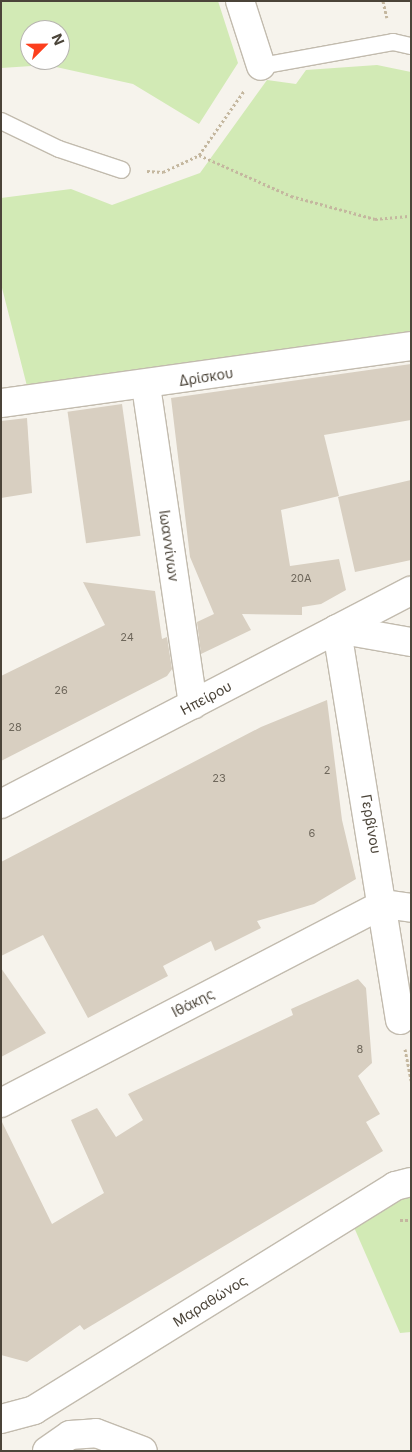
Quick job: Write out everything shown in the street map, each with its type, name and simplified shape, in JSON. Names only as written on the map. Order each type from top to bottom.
[{"type":"street","points":[[240,1],[262,66]]},
{"type":"street","name":"Δρίσκου","points":[[1,403],[146,386],[411,346]]},
{"type":"street","name":"Ιωαννίνων","points":[[146,386],[193,705]]},
{"type":"street","name":"Ηπείρου","points":[[1,804],[411,591]]},
{"type":"street","points":[[337,629],[411,642]]},
{"type":"street","name":"Γερβίνου","points":[[337,629],[384,904],[400,1020]]},
{"type":"street","points":[[384,904],[411,908]]},
{"type":"street","name":"Ιθάκης","points":[[1,1103],[384,904]]},
{"type":"street","name":"Μαραθώνος","points":[[4,1426],[34,1410],[396,1186],[411,1182]]},
{"type":"street","points":[[49,1448],[70,1435],[96,1433],[143,1451]]},
{"type":"lane","points":[[262,66],[393,42],[411,46]]},
{"type":"lane","points":[[1,121],[59,149],[122,170]]},
{"type":"path","points":[[122,170],[163,172],[199,154],[262,66]]},
{"type":"path","points":[[199,154],[291,196],[375,219],[411,216]]},
{"type":"green space","points":[[1,1],[218,1],[238,63],[199,124],[133,84],[70,70],[70,20],[20,20],[20,67],[1,68]]},
{"type":"green space","points":[[377,65],[411,72],[411,335],[28,390],[1,284],[1,198],[71,189],[112,205],[200,173],[267,80],[296,84],[306,70]]},
{"type":"green space","points":[[411,1194],[411,1332],[400,1333],[353,1225]]},
{"type":"building","points":[[411,364],[411,420],[324,435],[339,496],[281,510],[290,566],[339,559],[346,590],[321,604],[302,607],[302,615],[242,614],[251,630],[201,654],[197,622],[214,614],[190,557],[171,398]]},
{"type":"building","points":[[122,404],[141,536],[86,543],[68,412]]},
{"type":"building","points":[[27,418],[32,493],[1,498],[1,421]]},
{"type":"building","points":[[411,480],[411,560],[355,572],[338,497]]},
{"type":"building","points":[[83,582],[155,591],[162,639],[167,637],[172,669],[167,676],[1,761],[1,676],[105,625]]},
{"type":"building","points":[[327,700],[342,820],[356,879],[314,904],[257,921],[261,928],[215,951],[211,941],[163,966],[168,976],[88,1018],[43,935],[1,956],[1,862],[261,727]]},
{"type":"building","points":[[1,968],[46,1033],[1,1057]]},
{"type":"building","points":[[358,979],[366,988],[372,1063],[358,1076],[380,1114],[366,1122],[383,1151],[84,1330],[80,1325],[27,1362],[1,1355],[1,1120],[52,1224],[104,1193],[71,1120],[97,1108],[116,1137],[143,1120],[128,1094],[293,1015],[291,1009]]}]
